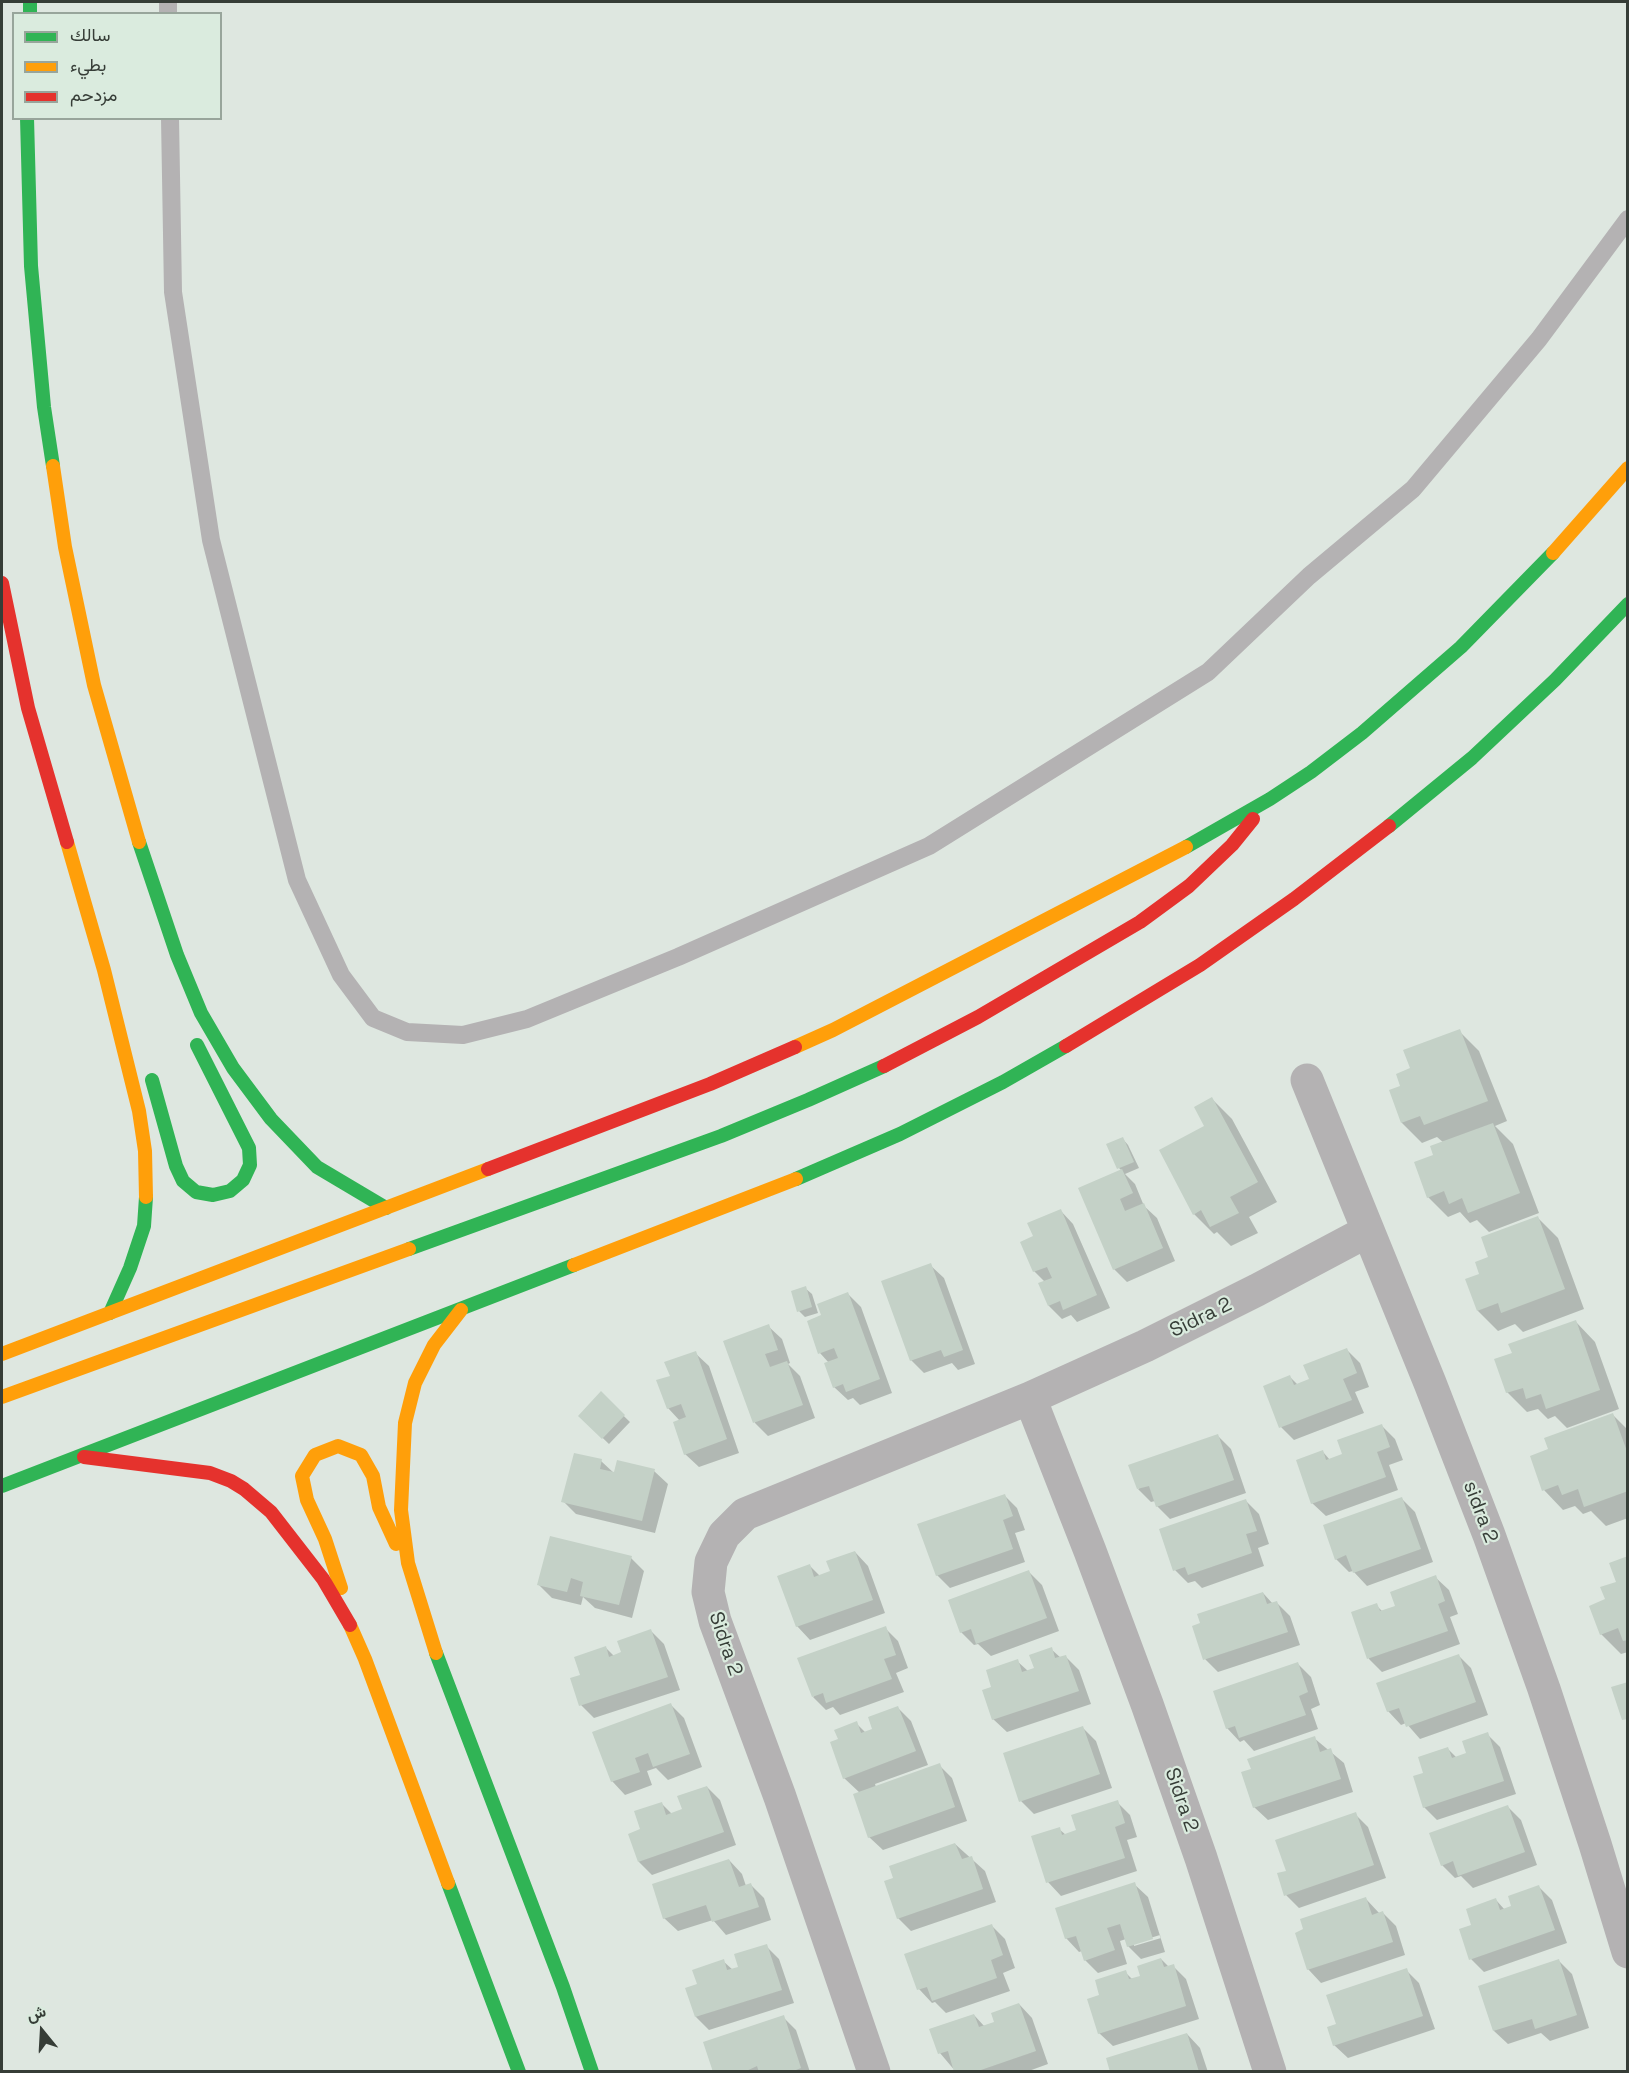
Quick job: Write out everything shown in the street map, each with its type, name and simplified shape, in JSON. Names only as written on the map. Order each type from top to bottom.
[{"type":"street","points":[[27,120],[31,266],[44,407],[65,547],[94,685],[132,822],[177,956],[201,1013],[233,1068],[271,1119],[317,1167],[386,1208]]},
{"type":"street","points":[[2,1354],[710,1084],[833,1030],[1181,850],[1270,800],[1362,733],[1461,647],[1569,537],[1628,468]]},
{"type":"street","points":[[2,583],[28,708],[104,970],[139,1111],[145,1151],[144,1226],[130,1268],[110,1313]]},
{"type":"street","points":[[2,1486],[795,1180],[900,1134],[1003,1082],[1200,965],[1294,899],[1385,830],[1472,758],[1547,688],[1628,604]]},
{"type":"street","points":[[2,1397],[722,1136],[808,1100],[894,1060],[978,1017],[1140,922],[1189,886],[1232,844],[1270,800]]},
{"type":"street","points":[[177,956],[178,984],[182,1003]]},
{"type":"street","points":[[104,970],[124,996]]},
{"type":"street","points":[[149,1069],[176,1166],[183,1181],[196,1192],[213,1195],[230,1191],[243,1180],[250,1165],[249,1148],[191,1030]]},
{"type":"street","name":"sidra 2","points":[[1307,1080],[1489,1535],[1544,1689],[1628,1952]]},
{"type":"street","name":"Sidra 2","points":[[874,2072],[780,1797],[715,1621],[708,1592],[711,1562],[724,1535],[745,1514],[1030,1398],[1144,1346],[1368,1231]]},
{"type":"street","points":[[461,1310],[434,1345],[415,1383],[405,1423],[402,1510],[408,1563],[434,1647],[592,2072]]},
{"type":"street","name":"Sidra 2","points":[[1030,1398],[1147,1704],[1205,1869],[1270,2072]]},
{"type":"street","points":[[348,1621],[339,1579],[326,1539],[307,1500],[302,1476],[315,1455],[338,1446],[361,1455],[373,1476],[379,1507],[408,1563]]},
{"type":"street","points":[[76,1457],[210,1473],[244,1489],[271,1512],[323,1579],[348,1621],[369,1669],[519,2072]]},
{"type":"lane","points":[[170,120],[173,292],[211,540],[297,880],[341,975],[373,1018],[407,1032],[463,1035],[527,1019],[678,957],[929,846],[1208,672],[1309,576],[1413,489],[1539,339],[1628,219]]},
{"type":"building","points":[[1460,1029],[1488,1101],[1424,1125],[1420,1116],[1401,1123],[1389,1090],[1400,1086],[1396,1074],[1410,1068],[1403,1050]]},
{"type":"building","points":[[1212,1097],[1258,1182],[1230,1197],[1239,1213],[1210,1227],[1201,1210],[1193,1215],[1159,1150],[1204,1126],[1194,1107]]},
{"type":"building","points":[[1493,1123],[1520,1193],[1468,1213],[1462,1198],[1449,1204],[1444,1191],[1427,1198],[1414,1162],[1433,1155],[1430,1146]]},
{"type":"building","points":[[1123,1137],[1134,1162],[1117,1169],[1106,1144]]},
{"type":"building","points":[[1122,1169],[1133,1193],[1120,1199],[1125,1211],[1144,1203],[1163,1248],[1113,1270],[1078,1188]]},
{"type":"building","points":[[1061,1209],[1097,1295],[1063,1310],[1060,1301],[1048,1306],[1038,1283],[1052,1278],[1047,1267],[1033,1272],[1020,1242],[1033,1236],[1027,1223]]},
{"type":"building","points":[[1538,1216],[1565,1289],[1501,1313],[1498,1303],[1477,1311],[1465,1279],[1479,1274],[1475,1262],[1488,1257],[1481,1237]]},
{"type":"building","points":[[931,1263],[963,1350],[944,1357],[941,1350],[910,1361],[881,1281]]},
{"type":"building","points":[[806,1286],[812,1307],[797,1312],[791,1291]]},
{"type":"building","points":[[848,1292],[880,1379],[846,1392],[843,1384],[833,1388],[824,1363],[838,1358],[834,1348],[818,1354],[807,1321],[821,1315],[817,1304]]},
{"type":"building","points":[[1576,1320],[1600,1390],[1546,1409],[1541,1394],[1526,1399],[1523,1388],[1506,1393],[1494,1359],[1512,1353],[1508,1344]]},
{"type":"building","points":[[769,1324],[778,1350],[765,1354],[770,1367],[787,1361],[803,1405],[753,1423],[723,1341]]},
{"type":"building","points":[[1347,1348],[1357,1373],[1343,1379],[1352,1400],[1279,1428],[1263,1386],[1290,1375],[1294,1385],[1309,1379],[1303,1365]]},
{"type":"building","points":[[696,1351],[727,1439],[684,1455],[673,1422],[686,1417],[681,1404],[667,1409],[656,1380],[670,1376],[664,1362]]},
{"type":"building","points":[[601,1391],[625,1415],[602,1439],[578,1416]]},
{"type":"building","points":[[1613,1413],[1628,1454],[1628,1491],[1584,1507],[1578,1489],[1562,1495],[1558,1485],[1542,1491],[1530,1456],[1548,1449],[1544,1438]]},
{"type":"building","points":[[1382,1424],[1390,1447],[1377,1452],[1386,1477],[1311,1504],[1296,1460],[1323,1450],[1326,1460],[1342,1454],[1337,1440]]},
{"type":"building","points":[[1218,1434],[1234,1480],[1156,1507],[1149,1486],[1137,1489],[1128,1465]]},
{"type":"building","points":[[574,1453],[602,1459],[600,1469],[614,1472],[617,1460],[655,1469],[642,1521],[561,1502]]},
{"type":"building","points":[[1005,1494],[1013,1516],[1003,1520],[1013,1549],[936,1576],[917,1524]]},
{"type":"building","points":[[1402,1497],[1421,1549],[1353,1573],[1346,1555],[1335,1560],[1323,1525]]},
{"type":"building","points":[[1246,1499],[1257,1531],[1246,1534],[1252,1553],[1188,1575],[1185,1567],[1173,1571],[1159,1529]]},
{"type":"building","points":[[550,1536],[632,1556],[619,1605],[580,1596],[583,1582],[571,1578],[567,1592],[537,1585]]},
{"type":"building","points":[[855,1551],[873,1600],[796,1627],[777,1576],[810,1564],[814,1577],[830,1571],[826,1561]]},
{"type":"building","points":[[1628,1556],[1628,1640],[1623,1641],[1618,1628],[1600,1635],[1589,1606],[1605,1599],[1600,1587],[1616,1582],[1609,1563]]},
{"type":"building","points":[[1029,1570],[1047,1618],[976,1644],[971,1629],[960,1633],[948,1600]]},
{"type":"building","points":[[1436,1575],[1445,1601],[1438,1604],[1448,1631],[1367,1659],[1351,1612],[1377,1603],[1380,1611],[1395,1606],[1390,1592]]},
{"type":"building","points":[[1263,1592],[1267,1604],[1277,1601],[1288,1632],[1203,1660],[1192,1626],[1200,1623],[1197,1614]]},
{"type":"building","points":[[886,1626],[896,1655],[884,1659],[892,1679],[826,1703],[823,1693],[812,1697],[797,1658]]},
{"type":"building","points":[[651,1629],[668,1677],[579,1706],[570,1678],[580,1675],[574,1657],[606,1646],[609,1657],[621,1652],[617,1641]]},
{"type":"building","points":[[1052,1647],[1055,1658],[1066,1655],[1079,1691],[992,1720],[982,1690],[991,1687],[986,1670],[1018,1659],[1022,1672],[1034,1668],[1029,1655]]},
{"type":"building","points":[[1459,1654],[1476,1702],[1406,1727],[1399,1708],[1387,1712],[1376,1683]]},
{"type":"building","points":[[1298,1662],[1308,1692],[1299,1696],[1306,1715],[1239,1738],[1235,1726],[1226,1729],[1213,1691]]},
{"type":"building","points":[[1628,1682],[1628,1719],[1622,1720],[1611,1687]]},
{"type":"building","points":[[671,1703],[690,1754],[653,1767],[648,1753],[635,1758],[640,1772],[611,1782],[592,1732]]},
{"type":"building","points":[[898,1706],[916,1751],[843,1779],[830,1742],[838,1739],[834,1730],[857,1721],[861,1733],[872,1729],[868,1717]]},
{"type":"building","points":[[1083,1726],[1100,1774],[1019,1802],[1003,1753]]},
{"type":"building","points":[[1488,1732],[1504,1781],[1423,1808],[1413,1776],[1423,1773],[1418,1757],[1448,1747],[1452,1758],[1466,1753],[1462,1741]]},
{"type":"building","points":[[1315,1736],[1320,1752],[1331,1748],[1341,1779],[1253,1808],[1241,1772],[1251,1769],[1247,1759]]},
{"type":"building","points":[[940,1763],[955,1807],[868,1838],[853,1794]]},
{"type":"building","points":[[707,1786],[724,1832],[638,1862],[628,1834],[640,1829],[634,1811],[662,1802],[666,1815],[682,1809],[677,1796]]},
{"type":"building","points":[[1118,1800],[1125,1823],[1115,1827],[1125,1858],[1046,1883],[1031,1836],[1060,1827],[1062,1835],[1076,1830],[1071,1815]]},
{"type":"building","points":[[1508,1805],[1525,1852],[1458,1876],[1453,1861],[1441,1866],[1429,1833]]},
{"type":"building","points":[[1356,1812],[1374,1865],[1284,1896],[1277,1873],[1286,1871],[1275,1840]]},
{"type":"building","points":[[955,1843],[962,1859],[972,1856],[983,1889],[897,1919],[884,1881],[893,1878],[889,1866]]},
{"type":"building","points":[[729,1859],[739,1887],[751,1883],[759,1907],[712,1922],[706,1905],[663,1919],[652,1884]]},
{"type":"building","points":[[1135,1882],[1153,1939],[1127,1947],[1120,1924],[1107,1928],[1115,1950],[1084,1961],[1076,1936],[1065,1939],[1055,1908]]},
{"type":"building","points":[[1539,1885],[1555,1930],[1469,1960],[1459,1929],[1471,1925],[1466,1909],[1496,1898],[1500,1910],[1511,1906],[1508,1896]]},
{"type":"building","points":[[1366,1897],[1372,1915],[1383,1911],[1393,1942],[1307,1970],[1295,1933],[1303,1929],[1300,1919]]},
{"type":"building","points":[[992,1924],[1003,1955],[991,1960],[997,1978],[932,2001],[927,1987],[917,1990],[904,1954]]},
{"type":"building","points":[[767,1944],[782,1990],[695,2017],[685,1988],[697,1984],[692,1970],[724,1959],[727,1970],[738,1967],[734,1954]]},
{"type":"building","points":[[1161,1958],[1164,1967],[1174,1964],[1186,2006],[1098,2034],[1087,1999],[1099,1995],[1095,1980],[1126,1970],[1129,1979],[1140,1976],[1137,1966]]},
{"type":"building","points":[[1559,1959],[1577,2015],[1535,2029],[1532,2019],[1493,2031],[1478,1986]]},
{"type":"building","points":[[1407,1968],[1423,2016],[1333,2046],[1327,2027],[1336,2024],[1326,1995]]},
{"type":"building","points":[[1019,2003],[1036,2051],[975,2072],[954,2072],[948,2051],[938,2054],[929,2029],[974,2014],[979,2027],[994,2022],[991,2013]]},
{"type":"building","points":[[784,2015],[801,2068],[791,2072],[759,2072],[757,2066],[744,2072],[713,2072],[703,2042]]},
{"type":"building","points":[[1187,2033],[1199,2072],[1110,2072],[1106,2058]]},
{"type":"traffic: fast","points":[[30,2],[30,12]]},
{"type":"traffic: fast","points":[[27,120],[31,266],[44,407],[53,466]]},
{"type":"traffic: fast","points":[[1186,847],[1270,799],[1311,772],[1362,733],[1461,647],[1553,553]]},
{"type":"traffic: fast","points":[[1389,826],[1472,758],[1555,680],[1628,604]]},
{"type":"traffic: fast","points":[[139,842],[177,955],[201,1013],[233,1068],[271,1119],[317,1167],[386,1208]]},
{"type":"traffic: fast","points":[[152,1080],[176,1166],[183,1181],[196,1192],[213,1195],[230,1191],[243,1180],[250,1165],[249,1148],[197,1045]]},
{"type":"traffic: fast","points":[[796,1179],[900,1134],[1003,1082],[1066,1046]]},
{"type":"traffic: fast","points":[[409,1249],[721,1136],[884,1066]]},
{"type":"traffic: fast","points":[[110,1313],[130,1268],[144,1226],[146,1197]]},
{"type":"traffic: fast","points":[[2,1486],[574,1265]]},
{"type":"traffic: fast","points":[[436,1653],[563,1987],[592,2072]]},
{"type":"traffic: fast","points":[[448,1883],[519,2072]]},
{"type":"traffic: slow","points":[[53,466],[65,547],[94,685],[139,842]]},
{"type":"traffic: slow","points":[[1553,553],[1628,468]]},
{"type":"traffic: slow","points":[[67,842],[104,970],[139,1111],[145,1151],[146,1197]]},
{"type":"traffic: slow","points":[[795,1047],[833,1030],[1186,847]]},
{"type":"traffic: slow","points":[[2,1354],[488,1169]]},
{"type":"traffic: slow","points":[[574,1265],[796,1179]]},
{"type":"traffic: slow","points":[[2,1397],[409,1249]]},
{"type":"traffic: slow","points":[[436,1653],[408,1563],[401,1510],[405,1423],[415,1383],[434,1345],[461,1310]]},
{"type":"traffic: slow","points":[[341,1588],[325,1539],[307,1500],[302,1476],[315,1455],[338,1446],[361,1455],[373,1476],[379,1507],[396,1544]]},
{"type":"traffic: slow","points":[[350,1625],[365,1659],[448,1883]]},
{"type":"traffic: jam","points":[[2,583],[28,708],[67,842]]},
{"type":"traffic: jam","points":[[884,1066],[978,1017],[1140,922],[1189,886],[1232,845],[1253,819]]},
{"type":"traffic: jam","points":[[1066,1046],[1200,965],[1294,899],[1389,826]]},
{"type":"traffic: jam","points":[[488,1169],[710,1084],[795,1047]]},
{"type":"traffic: jam","points":[[84,1457],[210,1473],[244,1489],[271,1512],[323,1579],[350,1625]]}]
